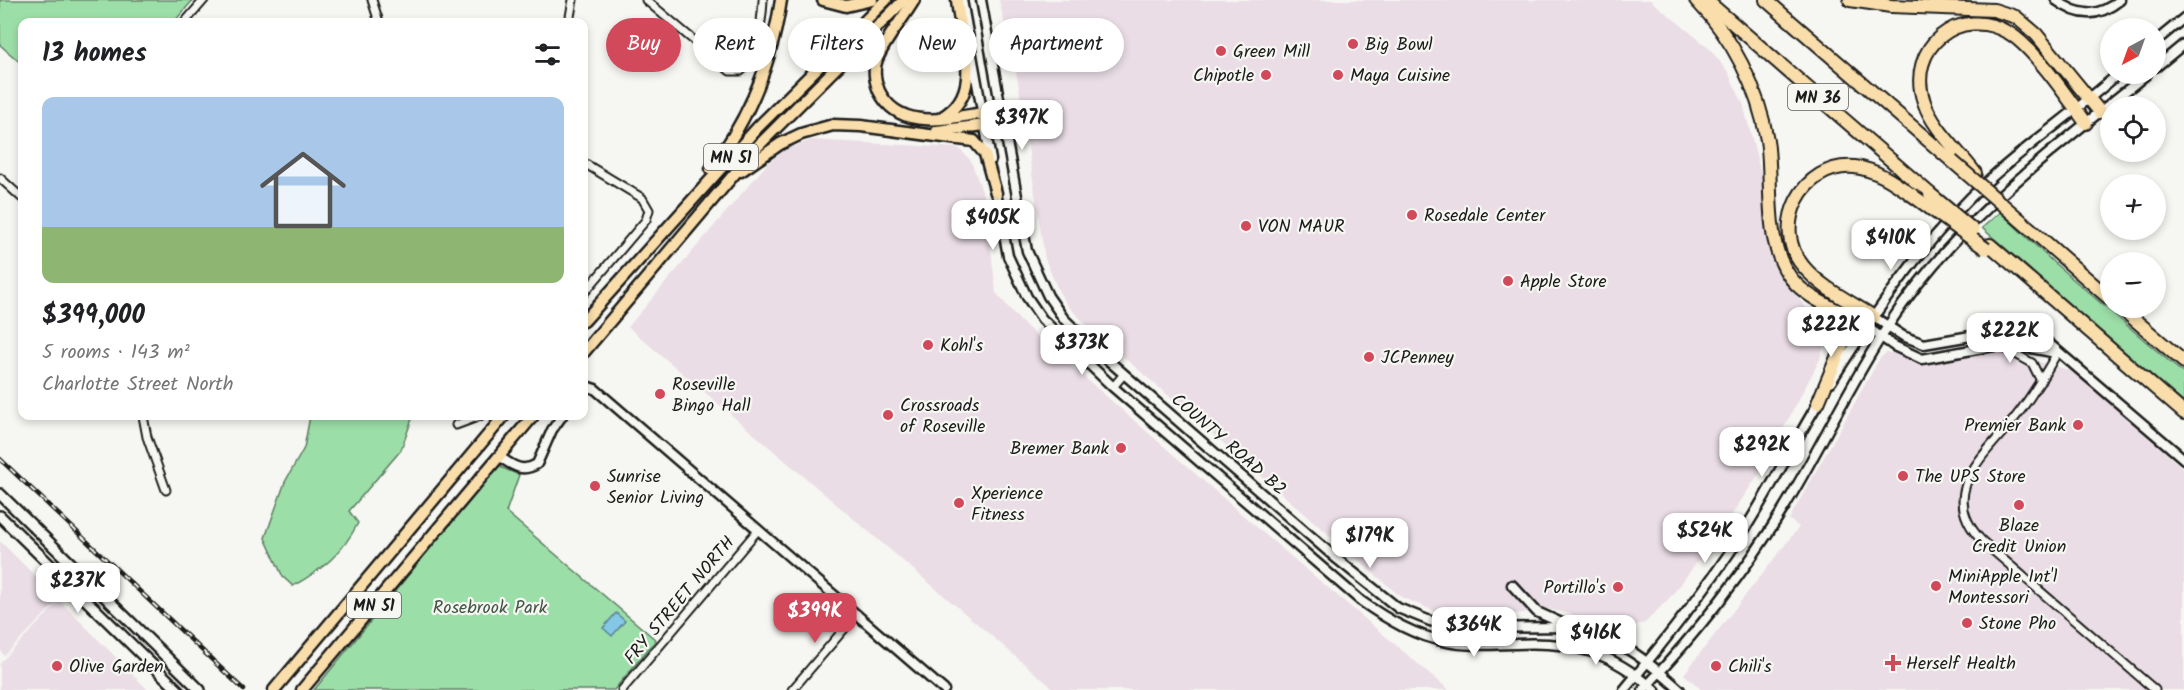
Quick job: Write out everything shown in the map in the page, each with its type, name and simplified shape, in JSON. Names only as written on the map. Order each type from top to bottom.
[{"type":"highway","points":[[675,218],[721,156],[748,110],[770,55],[782,0]]},
{"type":"highway","points":[[823,0],[846,6],[872,0]]},
{"type":"highway","name":"MN 51","points":[[588,316],[758,127],[886,0]]},
{"type":"highway","name":"MN 51","points":[[588,347],[758,146],[904,0]]},
{"type":"highway","points":[[915,0],[877,59],[875,75],[880,93],[892,109],[913,118],[934,120],[983,113]]},
{"type":"highway","points":[[934,120],[945,116],[961,103],[967,89],[969,75],[957,0]]},
{"type":"highway","points":[[1696,0],[1735,52],[1756,97],[1767,142],[1775,237],[1782,263],[1797,285],[1825,304],[1870,322]]},
{"type":"highway","name":"MN 36","points":[[1706,0],[1988,247],[2184,413]]},
{"type":"highway","name":"MN 36","points":[[1766,0],[1956,157]]},
{"type":"highway","points":[[1850,0],[1891,6],[1983,8],[2005,12],[2036,34],[2100,112]]},
{"type":"highway","points":[[2086,123],[2012,34],[1984,23],[1956,28],[1938,38],[1923,58],[1920,81],[1929,112],[1956,157],[1982,188],[2100,290]]},
{"type":"highway","points":[[728,180],[780,144],[817,128],[833,125],[861,126],[974,141],[985,154],[996,193]]},
{"type":"highway","points":[[901,133],[985,125]]},
{"type":"highway","points":[[1870,322],[1803,267],[1790,236],[1791,212],[1803,188],[1822,174],[1853,167],[1879,174],[1988,247]]},
{"type":"highway","points":[[1818,403],[1843,343],[1843,332],[1825,304]]},
{"type":"highway","points":[[2133,318],[2184,362]]},
{"type":"highway","name":"MN 51","points":[[274,690],[501,420]]},
{"type":"highway","name":"MN 51","points":[[302,690],[530,420]]},
{"type":"main road","points":[[0,494],[200,690]]},
{"type":"main road","points":[[0,516],[177,690]]},
{"type":"main road","points":[[40,557],[52,560],[63,558]]},
{"type":"street","points":[[188,18],[204,0]]},
{"type":"street","points":[[372,0],[378,18]]},
{"type":"street","points":[[570,18],[573,0]]},
{"type":"street","points":[[646,0],[730,71],[741,71],[749,63],[762,16],[763,0]]},
{"type":"street","name":"COUNTY ROAD B2","points":[[962,0],[1008,256],[1027,297],[1049,326],[1113,387],[1361,601],[1398,626],[1455,644],[1543,643],[1570,646],[1608,657],[1636,674],[1649,688]]},
{"type":"street","name":"COUNTY ROAD B2","points":[[981,0],[1022,229],[1032,265],[1064,319],[1124,374],[1398,608],[1430,621],[1467,628],[1571,627],[1608,639],[1647,661],[1680,690]]},
{"type":"street","points":[[2056,0],[2070,10],[2088,15],[2106,11],[2120,0]]},
{"type":"street","points":[[2166,33],[2184,18]]},
{"type":"street","points":[[2166,59],[2184,44]]},
{"type":"street","points":[[1624,690],[1738,539],[1777,477],[1818,403],[1870,322],[1932,241],[1981,189],[2107,84]]},
{"type":"street","points":[[2120,96],[2135,84]]},
{"type":"street","points":[[983,113],[1002,110]]},
{"type":"street","points":[[1649,688],[1701,625],[1768,532],[1888,326],[1943,254],[1984,208],[2100,112]]},
{"type":"street","points":[[985,125],[1004,122]]},
{"type":"street","points":[[588,165],[642,198],[649,210],[646,220],[588,288]]},
{"type":"street","points":[[0,178],[18,194]]},
{"type":"street","points":[[1870,322],[1888,326],[1916,343],[1932,345],[1972,335],[2015,333],[2046,341],[2057,353],[2184,459]]},
{"type":"street","points":[[1870,322],[1882,337],[1908,354],[1922,359],[1999,345],[2016,345],[2057,353]]},
{"type":"street","points":[[1999,345],[2032,363],[2041,381]]},
{"type":"street","points":[[2057,353],[2041,381],[2014,419],[1970,473],[1963,493],[1966,517],[1982,541],[2155,690]]},
{"type":"street","points":[[1113,387],[1124,374]]},
{"type":"street","points":[[588,389],[595,389],[944,690]]},
{"type":"street","points":[[144,420],[147,437],[166,490]]},
{"type":"street","points":[[456,425],[469,420]]},
{"type":"street","points":[[500,457],[516,468],[526,469],[537,464],[552,430],[559,420]]},
{"type":"street","name":"FRY STREET NORTH","points":[[622,690],[758,530]]},
{"type":"street","points":[[1512,585],[1537,612],[1571,627]]},
{"type":"street","points":[[792,690],[857,615]]},
{"type":"shaded area","name":"Rosedale Center","points":[[999,0],[1650,0],[1708,47],[1728,72],[1743,104],[1761,174],[1772,260],[1781,277],[1824,329],[1826,337],[1820,359],[1762,469],[1720,532],[1672,595],[1645,623],[1628,627],[1548,609],[1484,619],[1439,613],[1401,597],[1088,326],[1069,307],[1059,292],[1045,259],[1016,72],[1124,72],[1124,18],[1003,18]]},
{"type":"shaded area","name":"Crossroads of Roseville","points":[[811,140],[959,148],[971,161],[985,200],[996,293],[1021,322],[1261,531],[1449,690],[1055,690],[628,327],[767,164],[785,150]]},
{"type":"shaded area","points":[[1999,351],[2072,371],[2184,469],[2184,690],[1702,690],[1684,674],[1799,527],[1789,519],[1880,358],[1886,353],[1894,353],[1916,363],[1929,365],[1974,353]]},
{"type":"shaded area","points":[[0,541],[59,600],[4,656],[0,649]]},
{"type":"shaded area","points":[[60,601],[148,690],[0,690],[0,663]]},
{"type":"green space","points":[[0,0],[193,0],[177,18],[18,18],[18,61],[0,45]]},
{"type":"green space","points":[[2000,212],[2100,302],[2100,318],[2118,318],[2184,374],[2184,403],[1982,228]]},
{"type":"green space","points":[[309,420],[412,420],[401,450],[349,511],[358,523],[345,544],[323,567],[293,586],[283,577],[265,538],[285,482],[304,448]]},
{"type":"green space","name":"Rosebrook Park","points":[[498,466],[519,475],[506,512],[656,640],[614,690],[314,690]]},
{"type":"water","points":[[616,613],[625,621],[612,636],[603,628]]},
{"type":"railway","points":[[0,459],[244,690]]},
{"type":"place","name":"Big Bowl","points":[[1353,44]]},
{"type":"place","name":"Green Mill","points":[[1221,51]]},
{"type":"place","name":"Chipotle","points":[[1266,75]]},
{"type":"place","name":"Maya Cuisine","points":[[1338,75]]},
{"type":"place","name":"Rosedale Center","points":[[1412,215]]},
{"type":"place","name":"VON MAUR","points":[[1246,226]]},
{"type":"place","name":"Apple Store","points":[[1508,281]]},
{"type":"place","name":"Kohl's","points":[[928,345]]},
{"type":"place","name":"JCPenney","points":[[1369,357]]},
{"type":"place","name":"Roseville Bingo Hall","points":[[660,394]]},
{"type":"place","name":"Crossroads of Roseville","points":[[888,415]]},
{"type":"place","name":"Premier Bank","points":[[2078,425]]},
{"type":"place","name":"Bremer Bank","points":[[1121,448]]},
{"type":"place","name":"The UPS Store","points":[[1903,476]]},
{"type":"place","name":"Sunrise Senior Living","points":[[595,486]]},
{"type":"place","name":"Xperience Fitness","points":[[959,503]]},
{"type":"place","name":"Blaze Credit Union","points":[[2019,505]]},
{"type":"place","name":"MiniApple Int'l Montessori","points":[[1936,586]]},
{"type":"place","name":"Portillo's","points":[[1618,587]]},
{"type":"place","name":"Stone Pho","points":[[1967,623]]},
{"type":"place","name":"Herself Health","points":[[1893,663]]},
{"type":"place","name":"Olive Garden","points":[[57,666]]},
{"type":"place","name":"Chili's","points":[[1716,666]]}]
